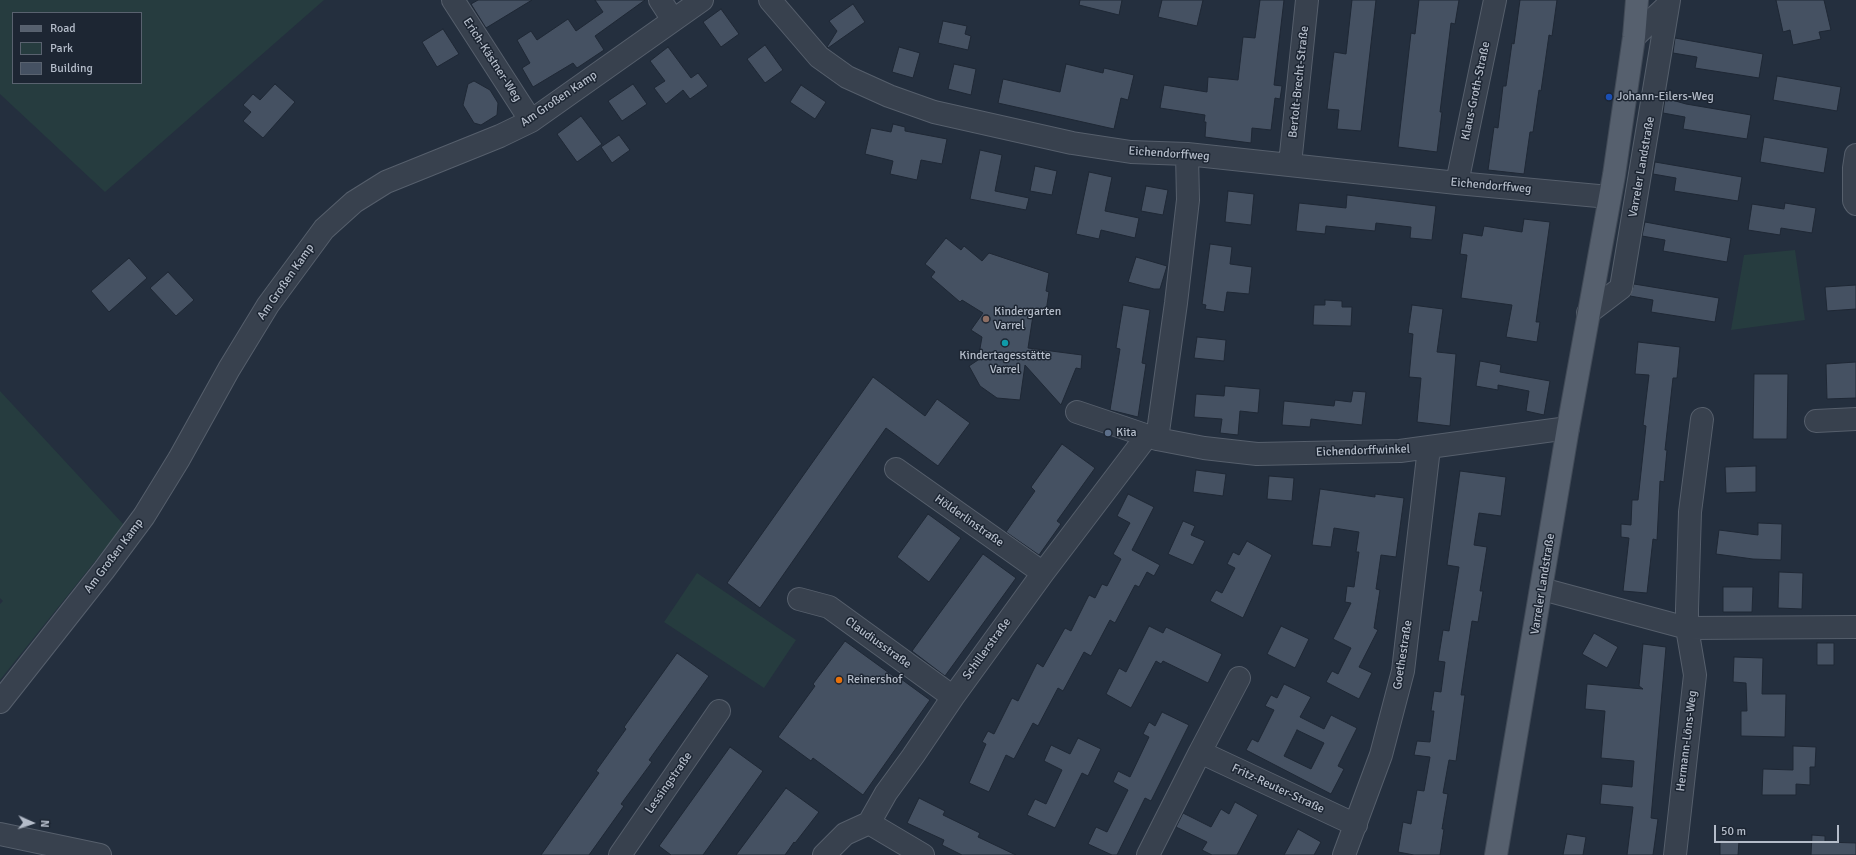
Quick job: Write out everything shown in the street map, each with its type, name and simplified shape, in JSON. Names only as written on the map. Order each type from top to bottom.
[{"type":"main road","name":"Varreler Landstraße","points":[[1496,855],[1542,590],[1568,428],[1625,107],[1637,0]]},
{"type":"street","name":"Erich-Kästner-Weg","points":[[453,0],[530,121]]},
{"type":"street","points":[[660,0],[672,20]]},
{"type":"street","name":"Am Großen Kamp","points":[[0,702],[104,570],[144,516],[180,459],[229,369],[268,305],[324,229],[354,202],[386,182],[500,136],[530,121],[702,0]]},
{"type":"street","name":"Eichendorffweg","points":[[770,0],[819,57],[847,77],[889,96],[934,112],[1072,143],[1131,152],[1187,154],[1457,183],[1609,197]]},
{"type":"street","name":"Bertolt-Brecht-Straße","points":[[1290,164],[1307,0]]},
{"type":"street","name":"Klaus-Groth-Straße","points":[[1457,183],[1495,0]]},
{"type":"street","name":"Varreler Landstraße","points":[[1634,37],[1669,2]]},
{"type":"street","name":"Varreler Landstraße","points":[[1588,313],[1621,288],[1669,2]]},
{"type":"street","points":[[1152,438],[1176,304],[1188,200],[1187,154]]},
{"type":"street","points":[[1856,155],[1854,168],[1854,201],[1856,204]]},
{"type":"street","name":"Eichendorffwinkel","points":[[1077,412],[1152,438],[1204,448],[1257,454],[1400,451],[1568,428]]},
{"type":"street","name":"Hermann-Löns-Weg","points":[[1674,855],[1695,675],[1686,609],[1690,512],[1702,419]]},
{"type":"street","points":[[1816,421],[1856,419]]},
{"type":"street","name":"Schillerstraße","points":[[869,823],[886,793],[1042,573],[1152,438]]},
{"type":"street","name":"Goethestraße","points":[[1344,855],[1381,755],[1403,671],[1429,448]]},
{"type":"street","name":"Hölderlinstraße","points":[[896,469],[1042,573]]},
{"type":"street","points":[[1542,590],[1688,628],[1856,627]]},
{"type":"street","name":"Claudiusstraße","points":[[799,599],[829,607],[953,697]]},
{"type":"street","points":[[1148,855],[1200,752],[1240,678]]},
{"type":"street","name":"Lessingstraße","points":[[620,855],[719,711]]},
{"type":"street","name":"Fritz-Reuter-Straße","points":[[1200,752],[1356,825]]},
{"type":"street","points":[[824,855],[845,834],[869,823],[923,855]]},
{"type":"street","points":[[0,834],[100,855]]},
{"type":"green space","points":[[0,0],[324,0],[105,192],[0,94]]},
{"type":"green space","points":[[1795,250],[1805,320],[1731,330],[1744,255]]},
{"type":"green space","points":[[0,391],[124,525],[0,680],[0,604],[3,601],[0,598]]},
{"type":"green space","points":[[697,573],[796,640],[764,688],[664,622]]},
{"type":"building","points":[[478,0],[532,0],[486,28],[471,4]]},
{"type":"building","points":[[595,0],[645,0],[595,36],[604,50],[577,68],[573,63],[533,87],[522,68],[530,63],[517,40],[531,31],[537,40],[568,19],[576,31],[603,12]]},
{"type":"building","points":[[1080,0],[1122,0],[1119,15],[1079,5]]},
{"type":"building","points":[[1162,0],[1203,0],[1197,26],[1158,17]]},
{"type":"building","points":[[1260,0],[1284,0],[1274,85],[1282,86],[1280,99],[1275,98],[1271,130],[1252,128],[1251,143],[1205,137],[1205,115],[1160,108],[1164,85],[1207,92],[1208,77],[1238,80],[1243,37],[1255,38]]},
{"type":"building","points":[[1352,0],[1376,0],[1361,131],[1337,129],[1339,110],[1327,109],[1334,52],[1346,54]]},
{"type":"building","points":[[1419,0],[1459,0],[1455,24],[1451,23],[1440,112],[1442,112],[1437,152],[1398,147],[1411,33],[1415,34]]},
{"type":"building","points":[[1520,0],[1557,0],[1552,36],[1549,35],[1541,91],[1539,90],[1533,132],[1530,132],[1524,174],[1488,170],[1494,127],[1498,128],[1503,86],[1506,86],[1512,43],[1514,44]]},
{"type":"building","points":[[1776,0],[1824,0],[1831,30],[1819,32],[1821,39],[1793,45],[1790,30],[1783,32]]},
{"type":"building","points":[[853,4],[865,22],[828,48],[827,47],[837,31],[829,21]]},
{"type":"building","points":[[721,9],[739,34],[721,47],[703,22]]},
{"type":"building","points":[[943,21],[967,26],[965,34],[971,36],[968,50],[938,43]]},
{"type":"building","points":[[443,29],[459,54],[437,67],[422,42]]},
{"type":"building","points":[[1675,38],[1763,54],[1759,78],[1695,68],[1697,57],[1673,53]]},
{"type":"building","points":[[765,45],[783,70],[765,83],[747,59]]},
{"type":"building","points":[[668,47],[691,78],[698,73],[708,86],[690,99],[683,90],[666,104],[654,88],[665,81],[650,61]]},
{"type":"building","points":[[899,47],[920,53],[913,78],[892,72]]},
{"type":"building","points":[[954,64],[976,69],[971,95],[948,89]]},
{"type":"building","points":[[1066,64],[1103,73],[1104,68],[1134,75],[1128,100],[1121,98],[1114,129],[998,103],[1003,79],[1060,92]]},
{"type":"building","points":[[1777,76],[1841,87],[1837,111],[1773,100]]},
{"type":"building","points":[[474,81],[490,90],[498,103],[497,115],[481,125],[474,123],[463,105],[468,84]]},
{"type":"building","points":[[275,84],[295,102],[263,138],[243,121],[251,112],[243,105],[253,94],[260,100]]},
{"type":"building","points":[[633,84],[647,104],[622,121],[608,101]]},
{"type":"building","points":[[801,85],[826,102],[815,119],[790,102]]},
{"type":"building","points":[[1665,98],[1686,104],[1751,115],[1747,139],[1683,129],[1685,117],[1663,113]]},
{"type":"building","points":[[581,116],[602,144],[577,162],[557,134]]},
{"type":"building","points":[[893,124],[905,127],[905,131],[947,139],[942,164],[921,160],[917,180],[890,174],[893,161],[865,154],[871,128],[891,132]]},
{"type":"building","points":[[619,135],[630,150],[612,163],[601,147]]},
{"type":"building","points":[[1764,137],[1828,148],[1824,173],[1760,162]]},
{"type":"building","points":[[980,150],[1002,155],[995,191],[1029,198],[1026,210],[970,199]]},
{"type":"building","points":[[1655,162],[1742,177],[1738,201],[1674,191],[1676,178],[1653,174]]},
{"type":"building","points":[[1035,166],[1057,171],[1052,195],[1030,191]]},
{"type":"building","points":[[1089,172],[1112,177],[1105,211],[1139,218],[1135,238],[1101,230],[1099,239],[1076,234]]},
{"type":"building","points":[[1146,186],[1168,190],[1163,215],[1141,211]]},
{"type":"building","points":[[1228,191],[1254,194],[1251,225],[1225,222]]},
{"type":"building","points":[[1347,195],[1436,206],[1432,240],[1410,238],[1411,227],[1376,223],[1375,231],[1326,226],[1325,234],[1296,231],[1299,203],[1346,208]]},
{"type":"building","points":[[1785,203],[1816,208],[1812,233],[1781,228],[1780,235],[1748,230],[1752,204],[1784,209]]},
{"type":"building","points":[[1524,219],[1550,222],[1536,322],[1540,322],[1537,342],[1506,337],[1512,305],[1461,298],[1467,255],[1460,254],[1463,233],[1482,236],[1484,226],[1522,232]]},
{"type":"building","points":[[1645,222],[1731,238],[1727,262],[1663,251],[1665,240],[1642,236]]},
{"type":"building","points":[[946,238],[961,250],[964,246],[982,261],[989,253],[1049,273],[1046,291],[1049,292],[1046,311],[1034,309],[1028,348],[1082,355],[1081,369],[1076,368],[1061,405],[1025,365],[1020,400],[997,398],[980,386],[969,366],[978,360],[982,337],[971,330],[983,313],[962,300],[960,302],[931,277],[935,272],[925,264]]},
{"type":"building","points":[[1210,244],[1232,247],[1230,264],[1252,267],[1249,294],[1227,292],[1224,312],[1205,309],[1206,305],[1202,304]]},
{"type":"building","points":[[1136,257],[1167,266],[1160,289],[1154,289],[1128,282]]},
{"type":"building","points":[[129,258],[147,278],[109,312],[91,291]]},
{"type":"building","points":[[168,272],[194,300],[176,316],[150,288]]},
{"type":"building","points":[[1634,284],[1719,298],[1715,322],[1651,312],[1653,300],[1630,296]]},
{"type":"building","points":[[1856,285],[1856,309],[1827,311],[1825,287]]},
{"type":"building","points":[[1325,300],[1342,301],[1342,307],[1352,307],[1351,326],[1313,325],[1314,305],[1325,305]]},
{"type":"building","points":[[1123,305],[1150,310],[1142,363],[1146,364],[1138,417],[1110,410],[1120,349],[1116,348]]},
{"type":"building","points":[[1412,305],[1443,309],[1437,352],[1456,354],[1450,426],[1417,422],[1421,378],[1409,377],[1413,334],[1408,333]]},
{"type":"building","points":[[1197,337],[1226,340],[1224,361],[1194,358]]},
{"type":"building","points":[[1638,342],[1680,347],[1677,378],[1673,378],[1665,450],[1667,450],[1664,482],[1660,481],[1657,540],[1653,539],[1647,593],[1623,591],[1629,538],[1621,537],[1621,524],[1631,525],[1632,500],[1638,500],[1646,426],[1643,425],[1649,375],[1635,374]]},
{"type":"building","points":[[1480,361],[1501,365],[1500,372],[1550,381],[1544,415],[1526,411],[1529,391],[1498,385],[1498,390],[1476,386]]},
{"type":"building","points":[[1856,362],[1856,398],[1827,399],[1826,364]]},
{"type":"building","points":[[1754,374],[1788,374],[1787,439],[1753,439]]},
{"type":"building","points":[[873,377],[925,416],[937,399],[970,423],[938,466],[886,428],[760,608],[727,583]]},
{"type":"building","points":[[1225,386],[1260,389],[1258,413],[1240,411],[1238,435],[1220,433],[1222,419],[1194,417],[1196,394],[1224,396]]},
{"type":"building","points":[[1353,391],[1366,392],[1362,425],[1311,419],[1310,427],[1282,425],[1284,401],[1334,406],[1335,400],[1351,402]]},
{"type":"building","points":[[1062,444],[1095,468],[1057,521],[1061,524],[1039,555],[1006,532],[1035,491],[1031,487]]},
{"type":"building","points":[[1756,466],[1756,492],[1726,493],[1725,467]]},
{"type":"building","points":[[1196,470],[1226,474],[1223,496],[1193,492]]},
{"type":"building","points":[[1460,471],[1506,477],[1501,516],[1479,513],[1474,545],[1487,547],[1480,591],[1483,591],[1478,622],[1472,621],[1461,695],[1465,695],[1456,761],[1449,760],[1443,793],[1448,794],[1442,829],[1444,829],[1440,855],[1414,855],[1398,852],[1403,822],[1411,824],[1417,790],[1424,791],[1430,757],[1414,755],[1417,741],[1430,742],[1434,711],[1431,711],[1434,691],[1441,692],[1445,662],[1438,661],[1443,630],[1449,631],[1459,567],[1447,565]]},
{"type":"building","points":[[1269,476],[1294,478],[1292,501],[1267,499]]},
{"type":"building","points":[[1320,489],[1375,497],[1375,494],[1404,498],[1396,557],[1381,555],[1376,589],[1380,590],[1374,628],[1378,630],[1359,667],[1372,673],[1359,699],[1326,682],[1332,671],[1338,674],[1351,648],[1333,639],[1351,603],[1345,602],[1347,586],[1354,587],[1359,552],[1356,552],[1359,532],[1334,528],[1331,547],[1312,545]]},
{"type":"building","points":[[1128,494],[1154,507],[1132,550],[1160,565],[1154,576],[1147,572],[1139,587],[1135,585],[1115,623],[1110,620],[1091,656],[1084,652],[1063,691],[1058,688],[1038,726],[1033,723],[1014,759],[1006,755],[989,792],[969,783],[986,744],[982,742],[988,731],[994,734],[1012,698],[1018,701],[1037,663],[1043,667],[1065,628],[1071,631],[1089,595],[1095,598],[1102,584],[1107,586],[1121,559],[1113,554],[1130,523],[1117,516]]},
{"type":"building","points":[[928,514],[961,538],[929,582],[897,557]]},
{"type":"building","points":[[1183,521],[1195,526],[1191,535],[1205,541],[1193,565],[1168,554]]},
{"type":"building","points":[[1758,523],[1782,524],[1781,560],[1753,559],[1716,554],[1719,530],[1758,535]]},
{"type":"building","points":[[1247,541],[1272,555],[1243,618],[1210,601],[1216,590],[1222,593],[1235,568],[1227,564],[1233,552],[1239,555]]},
{"type":"building","points":[[983,554],[1016,578],[945,676],[912,651]]},
{"type":"building","points":[[1779,572],[1803,573],[1802,609],[1778,608]]},
{"type":"building","points":[[1723,587],[1753,587],[1752,612],[1723,612]]},
{"type":"building","points":[[1149,626],[1163,633],[1166,627],[1222,654],[1208,683],[1163,661],[1161,664],[1156,661],[1131,708],[1106,694],[1119,668],[1126,672]]},
{"type":"building","points":[[1281,626],[1309,639],[1295,668],[1267,654]]},
{"type":"building","points":[[1594,633],[1618,647],[1607,668],[1582,654]]},
{"type":"building","points":[[845,641],[896,678],[897,676],[930,700],[863,795],[813,758],[811,761],[778,737],[815,686],[813,684]]},
{"type":"building","points":[[1817,643],[1834,643],[1834,665],[1817,665]]},
{"type":"building","points":[[1643,644],[1666,647],[1651,818],[1658,819],[1653,855],[1627,855],[1633,807],[1600,804],[1602,784],[1632,787],[1634,761],[1601,758],[1605,711],[1585,709],[1587,684],[1643,689],[1639,686]]},
{"type":"building","points":[[677,653],[709,676],[649,760],[652,762],[621,804],[624,806],[589,855],[541,855],[599,773],[596,771],[626,729],[624,727]]},
{"type":"building","points":[[1734,657],[1763,658],[1762,694],[1786,694],[1785,737],[1741,736],[1741,711],[1747,711],[1746,683],[1733,682]]},
{"type":"building","points":[[1284,684],[1311,697],[1300,717],[1324,729],[1331,715],[1357,728],[1338,766],[1344,769],[1331,794],[1246,750],[1252,739],[1258,742],[1274,710],[1265,706],[1271,695],[1277,698]],"holes":[[[1297,730],[1324,743],[1311,769],[1284,756]]]},
{"type":"building","points":[[1162,712],[1189,725],[1151,801],[1145,798],[1117,855],[1112,855],[1088,844],[1096,827],[1107,832],[1128,790],[1113,782],[1118,771],[1130,777],[1149,737],[1143,734],[1149,722],[1155,726]]},
{"type":"building","points":[[1078,738],[1101,749],[1088,776],[1082,773],[1055,828],[1027,815],[1035,799],[1046,804],[1062,770],[1044,761],[1051,745],[1070,754]]},
{"type":"building","points":[[1793,746],[1816,747],[1815,767],[1810,767],[1810,785],[1796,784],[1796,795],[1762,795],[1763,769],[1793,770]]},
{"type":"building","points":[[730,747],[763,771],[703,855],[671,855],[659,846]]},
{"type":"building","points":[[786,788],[819,812],[785,855],[736,855]]},
{"type":"building","points":[[919,798],[945,811],[943,815],[980,833],[978,837],[1016,855],[962,855],[942,845],[944,840],[907,823]]},
{"type":"building","points":[[1235,802],[1258,815],[1237,855],[1212,855],[1202,850],[1207,842],[1176,827],[1183,813],[1211,827],[1221,809],[1229,814]]},
{"type":"building","points":[[1298,829],[1321,842],[1314,855],[1284,855]]},
{"type":"building","points":[[1567,834],[1586,837],[1583,855],[1563,855]]},
{"type":"building","points":[[1812,835],[1825,836],[1825,842],[1856,843],[1856,855],[1811,855]]},
{"type":"building","points":[[1720,840],[1739,841],[1738,855],[1720,855]]},
{"type":"place","name":"Johann-Eilers-Weg","points":[[1609,97]]},
{"type":"place","name":"Kindergarten Varrel","points":[[986,319]]},
{"type":"place","name":"Kindertagesstätte Varrel","points":[[1005,343]]},
{"type":"place","name":"Kita","points":[[1108,433]]},
{"type":"place","name":"Reinershof","points":[[839,680]]}]
